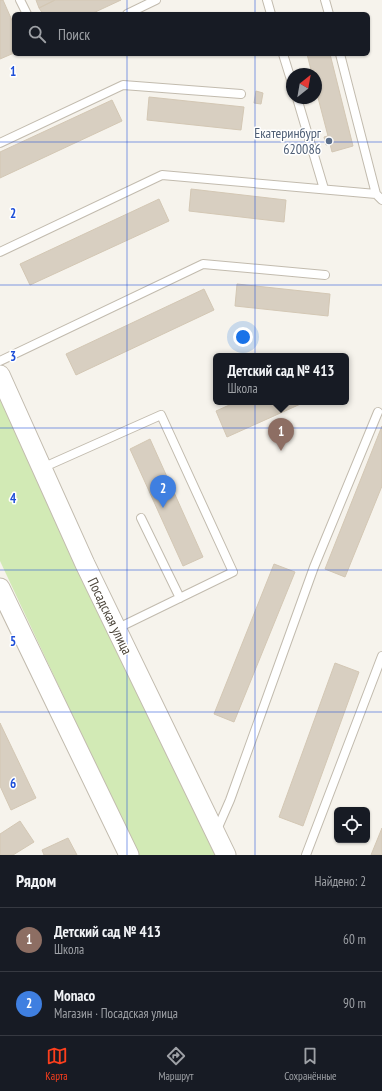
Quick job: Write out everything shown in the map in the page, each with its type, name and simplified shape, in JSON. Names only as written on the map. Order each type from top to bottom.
[{"type":"street","name":"Посадская улица","points":[[0,375],[85,564],[226,855]]},
{"type":"street","points":[[0,588],[129,855]]},
{"type":"lane","points":[[20,0],[26,12]]},
{"type":"lane","points":[[131,12],[156,0]]},
{"type":"lane","points":[[267,0],[271,12]]},
{"type":"lane","points":[[325,0],[328,12]]},
{"type":"lane","points":[[284,56],[287,68]]},
{"type":"lane","points":[[341,56],[376,194],[382,200]]},
{"type":"lane","points":[[0,143],[123,85],[241,94]]},
{"type":"lane","points":[[299,104],[324,189]]},
{"type":"lane","points":[[0,252],[162,175],[376,194]]},
{"type":"lane","points":[[0,361],[203,264],[325,275]]},
{"type":"lane","points":[[216,832],[230,800],[314,567],[378,412]]},
{"type":"lane","points":[[42,468],[161,415],[233,572],[116,629]]},
{"type":"lane","points":[[141,518],[180,598]]},
{"type":"lane","points":[[306,855],[382,656]]},
{"type":"green space","points":[[0,396],[215,855],[138,855],[0,561]]},
{"type":"building","points":[[0,0],[3,0],[12,20],[12,54],[0,59]]},
{"type":"building","points":[[36,0],[55,0],[39,8]]},
{"type":"building","points":[[55,0],[121,0],[95,12],[42,12],[39,8]]},
{"type":"building","points":[[308,56],[330,56],[353,146],[332,152],[330,144],[326,145],[324,137],[328,136],[320,104],[322,104],[322,68],[310,68]]},
{"type":"building","points":[[256,91],[263,93],[261,104],[254,103]]},
{"type":"building","points":[[149,97],[244,107],[241,130],[147,120]]},
{"type":"building","points":[[112,100],[122,121],[0,178],[0,152]]},
{"type":"building","points":[[191,189],[286,200],[284,222],[189,211]]},
{"type":"building","points":[[159,199],[169,221],[30,285],[20,264]]},
{"type":"building","points":[[237,284],[330,294],[328,316],[235,306]]},
{"type":"building","points":[[204,289],[214,310],[76,375],[66,354]]},
{"type":"building","points":[[229,405],[298,405],[227,437],[216,411]]},
{"type":"building","points":[[382,426],[382,486],[345,577],[325,569]]},
{"type":"building","points":[[150,439],[203,557],[183,566],[130,449]]},
{"type":"building","points":[[274,564],[295,572],[234,722],[214,714]]},
{"type":"building","points":[[335,663],[359,672],[303,826],[279,817]]},
{"type":"building","points":[[0,723],[36,798],[11,810],[0,786]]},
{"type":"building","points":[[20,821],[34,842],[13,855],[0,855],[0,834]]},
{"type":"building","points":[[382,828],[382,855],[371,855]]},
{"type":"building","points":[[68,838],[77,855],[44,855],[42,850]]},
{"type":"place","name":"Екатеринбург 620086","points":[[329,141]]},
{"type":"place","name":"Детский сад № 413","points":[[281,451]]},
{"type":"place","name":"Monaco","points":[[163,508]]}]
